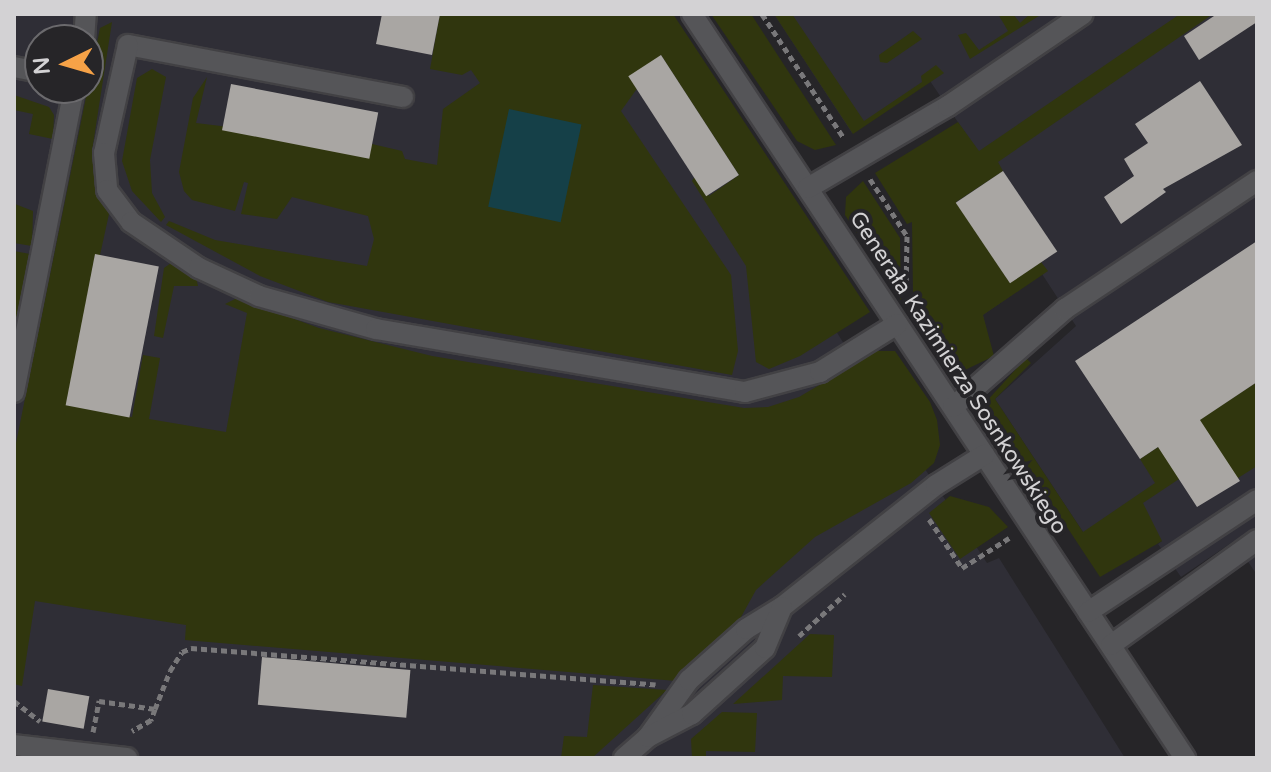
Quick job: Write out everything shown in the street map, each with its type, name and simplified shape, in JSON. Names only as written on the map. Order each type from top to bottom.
[{"type":"street","name":"Generała Kazimierza Sosnkowskiego","points":[[692,14],[1185,758]]},
{"type":"street","points":[[808,188],[856,156],[948,106],[1083,14]]},
{"type":"street","points":[[403,97],[128,45],[104,153],[107,190],[131,222],[199,268],[259,296],[376,329],[745,392],[820,372],[897,324]]},
{"type":"street","points":[[14,392],[71,104]]},
{"type":"street","points":[[953,407],[1065,309],[1257,181]]},
{"type":"street","points":[[624,758],[648,737],[677,697],[746,629],[782,607],[936,485],[984,455]]},
{"type":"street","points":[[1088,612],[1257,500]]},
{"type":"street","points":[[1111,645],[1257,540]]},
{"type":"street","points":[[648,737],[692,714],[765,648],[782,607]]},
{"type":"street","points":[[14,745],[127,758]]},
{"type":"path","points":[[762,14],[907,236],[906,297]]},
{"type":"path","points":[[917,529],[928,518],[962,568],[1010,537],[1024,560],[1044,548]]},
{"type":"path","points":[[793,642],[849,590]]},
{"type":"path","points":[[125,732],[143,726],[155,709],[182,652],[207,648],[662,685],[677,697]]},
{"type":"path","points":[[104,733],[93,733],[99,701],[155,709]]},
{"type":"shaded area","points":[[14,14],[641,14],[865,378],[987,563],[999,558],[1125,758],[14,758]]},
{"type":"shaded area","points":[[774,14],[1257,14],[1257,575],[1234,541],[1181,577],[1158,544],[1162,541],[1083,532],[995,399],[1076,326],[1042,274],[983,315],[990,345],[918,218],[989,168],[930,81],[852,133]]},
{"type":"green space","points":[[440,14],[673,14],[870,312],[800,356],[769,369],[756,362],[746,266],[692,181],[695,176],[709,196],[739,175],[661,55],[621,111],[731,275],[738,351],[732,375],[328,302],[260,276],[166,225],[169,221],[215,240],[367,266],[374,239],[368,216],[292,197],[277,219],[241,214],[248,183],[244,182],[235,211],[192,200],[184,191],[179,172],[193,98],[207,77],[196,123],[372,144],[402,151],[405,159],[437,165],[443,109],[480,83],[471,70],[462,75],[430,69]]},
{"type":"green space","points":[[711,14],[751,14],[836,145],[815,150],[797,141]]},
{"type":"green space","points":[[774,14],[792,14],[864,121],[922,82],[921,76],[936,65],[944,73],[853,134]]},
{"type":"green space","points":[[998,14],[1013,14],[1020,23],[1030,14],[1042,14],[970,59],[958,35],[966,33],[979,50],[1008,31]]},
{"type":"green space","points":[[1180,14],[1213,14],[998,162],[1003,171],[956,202],[1010,283],[1041,262],[1048,271],[983,315],[994,356],[965,370],[913,293],[912,222],[907,224],[875,173],[958,122],[979,151]]},
{"type":"green space","points":[[112,22],[104,74],[104,26]]},
{"type":"green space","points":[[913,31],[922,39],[887,63],[880,62],[879,55]]},
{"type":"green space","points":[[152,69],[166,77],[150,160],[152,193],[165,217],[161,222],[132,191],[122,161],[137,78]]},
{"type":"green space","points":[[14,95],[24,98],[24,104],[49,107],[54,115],[53,139],[29,134],[33,114],[14,110]]},
{"type":"green space","points":[[85,104],[99,104],[92,151],[95,186],[109,214],[100,255],[95,255],[67,405],[132,417],[143,355],[160,358],[149,419],[226,432],[247,313],[225,304],[237,298],[319,328],[432,356],[744,408],[768,407],[799,397],[877,351],[895,351],[930,402],[937,420],[940,445],[934,463],[911,483],[815,537],[756,590],[736,626],[677,681],[185,640],[186,625],[35,601],[22,686],[14,684],[14,453]]},
{"type":"green space","points":[[863,181],[900,238],[901,300],[845,215],[846,197]]},
{"type":"green space","points":[[15,204],[33,211],[32,246],[14,243]]},
{"type":"green space","points":[[14,251],[30,254],[14,332]]},
{"type":"green space","points":[[171,263],[196,277],[198,286],[174,286],[163,338],[154,336],[164,268]]},
{"type":"green space","points":[[1026,358],[1031,363],[995,399],[1083,532],[1155,483],[1140,459],[1257,382],[1257,466],[1238,478],[1179,479],[1143,503],[1162,541],[1100,577],[985,403]]},
{"type":"green space","points":[[950,496],[989,507],[1008,527],[960,559],[929,513]]},
{"type":"green space","points":[[810,634],[834,635],[832,677],[783,676],[782,700],[733,704]]},
{"type":"green space","points":[[593,685],[667,690],[592,758],[561,758],[564,736],[587,737]]},
{"type":"green space","points":[[722,712],[757,713],[755,752],[706,751],[706,758],[692,758],[691,739]]},
{"type":"water","points":[[509,109],[581,124],[561,222],[488,207]]},
{"type":"building","points":[[382,14],[440,14],[432,55],[376,44]]},
{"type":"building","points":[[1217,14],[1257,14],[1257,22],[1199,60],[1184,36]]},
{"type":"building","points":[[661,55],[739,175],[706,196],[628,76]]},
{"type":"building","points":[[1200,81],[1242,145],[1163,189],[1166,192],[1121,224],[1104,197],[1134,176],[1124,159],[1148,143],[1135,124]]},
{"type":"building","points":[[231,84],[378,113],[369,159],[222,130]]},
{"type":"building","points":[[1003,171],[1057,251],[1010,283],[956,203]]},
{"type":"building","points":[[1257,241],[1257,382],[1200,420],[1240,481],[1197,507],[1158,447],[1140,459],[1075,361]]},
{"type":"building","points":[[95,254],[159,266],[129,418],[66,405]]},
{"type":"building","points":[[262,657],[410,670],[406,718],[258,705]]},
{"type":"building","points":[[48,689],[89,696],[84,729],[42,721]]}]
